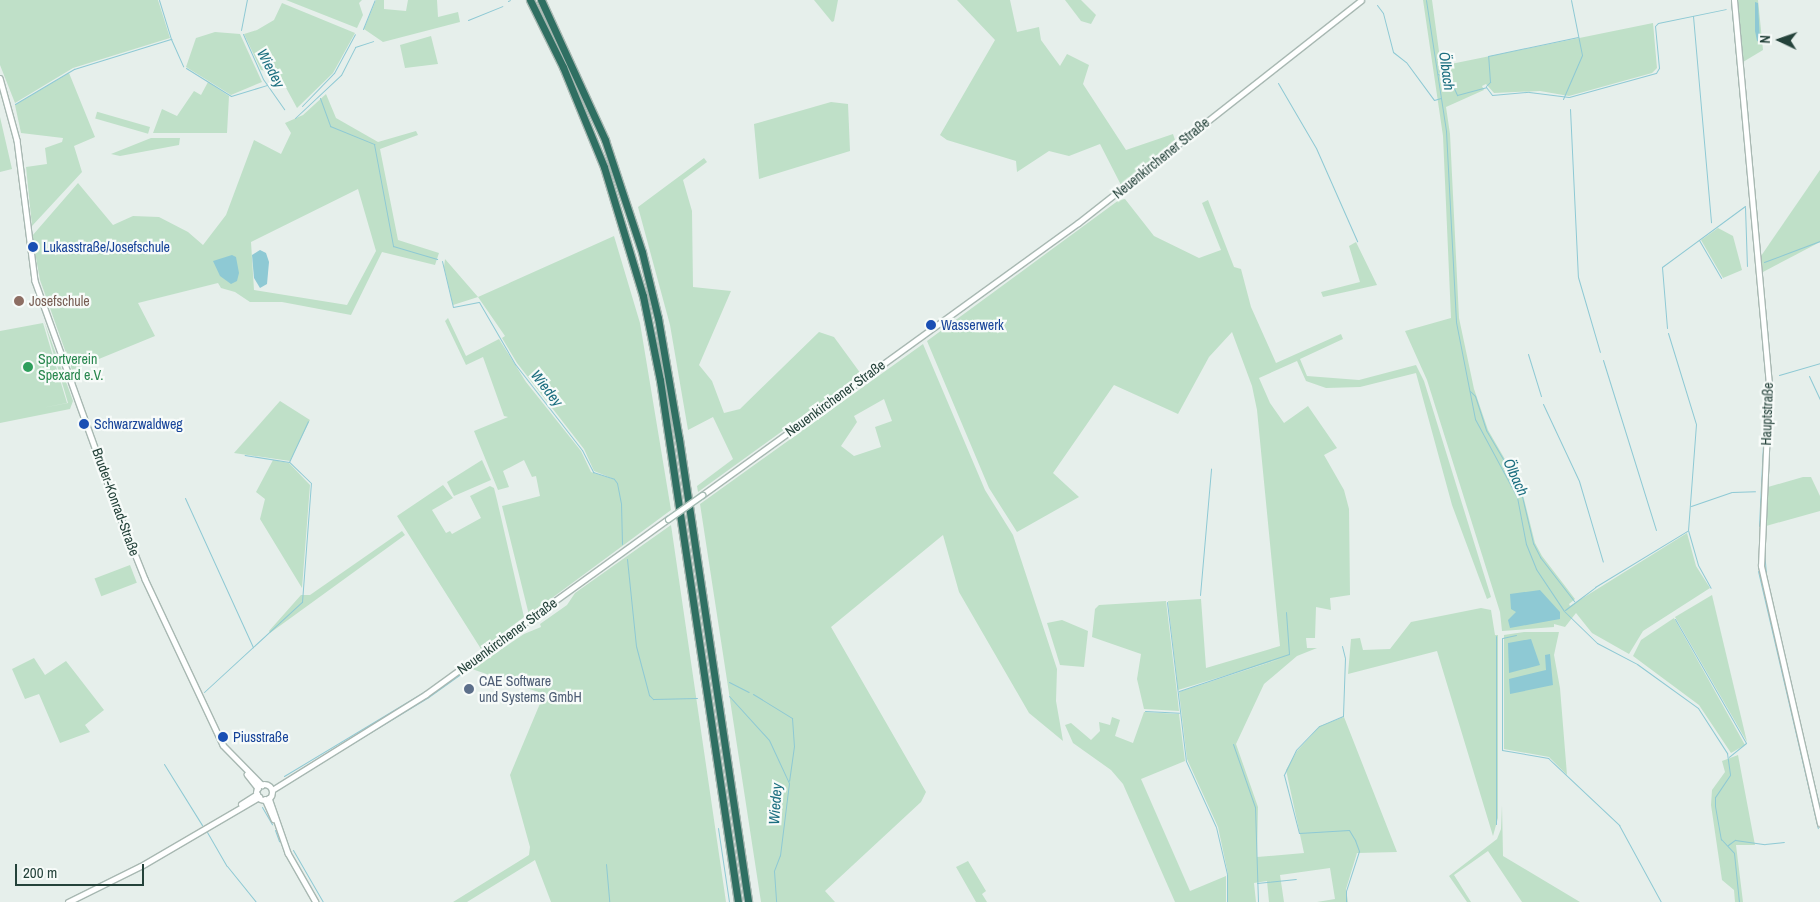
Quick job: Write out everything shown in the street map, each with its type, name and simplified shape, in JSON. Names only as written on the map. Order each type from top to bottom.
[{"type":"highway","points":[[530,0],[567,74],[604,167],[643,296],[662,388],[738,902]]},
{"type":"highway","points":[[541,0],[605,140],[642,252],[654,301],[678,430],[748,902]]},
{"type":"main road","name":"Neuenkirchener Straße","points":[[270,788],[426,694],[702,495],[1078,223],[1361,0]]},
{"type":"main road","name":"Hauptstraße","points":[[1734,0],[1769,382],[1760,566],[1820,823]]},
{"type":"main road","points":[[262,793],[270,788]]},
{"type":"main road","points":[[68,902],[141,866],[270,788]]},
{"type":"street","name":"Bruder-Konrad-Straße","points":[[0,78],[15,128],[29,250],[48,318],[145,579],[222,745],[240,764],[262,793],[278,825],[288,853],[316,902]]},
{"type":"green space","points":[[0,0],[158,0],[170,38],[73,68],[15,103],[0,65]]},
{"type":"green space","points":[[286,0],[362,0],[359,3],[363,15],[357,28]]},
{"type":"green space","points":[[376,0],[384,0],[384,9],[406,11],[408,0],[437,0],[438,17],[458,12],[460,22],[383,42],[364,29]]},
{"type":"green space","points":[[814,0],[838,0],[834,21],[832,22]]},
{"type":"green space","points":[[957,0],[1010,0],[1017,32],[1039,27],[1041,40],[1060,66],[1067,54],[1089,65],[1083,84],[1126,150],[1173,134],[1175,140],[1121,185],[1100,144],[1069,156],[1049,151],[1017,172],[1016,161],[947,140],[940,135],[995,40]]},
{"type":"green space","points":[[1065,0],[1081,0],[1096,15],[1091,24],[1081,21]]},
{"type":"green space","points":[[1423,0],[1432,0],[1441,66],[1653,23],[1657,68],[1652,73],[1569,96],[1540,91],[1494,93],[1486,84],[1482,86],[1484,90],[1446,107],[1450,134],[1459,318],[1474,389],[1488,430],[1521,487],[1535,543],[1542,556],[1575,599],[1569,604],[1570,606],[1687,533],[1696,566],[1710,588],[1643,631],[1629,654],[1592,633],[1576,613],[1565,627],[1554,624],[1554,627],[1502,631],[1500,612],[1427,380],[1405,331],[1451,318],[1443,136]]},
{"type":"green space","points":[[1738,0],[1758,0],[1763,50],[1743,62]]},
{"type":"green space","points":[[282,3],[355,33],[333,73],[297,108],[278,73],[261,70],[244,34],[257,30],[274,20]]},
{"type":"green space","points":[[215,32],[240,34],[262,82],[231,95],[186,67],[196,38]]},
{"type":"green space","points":[[431,36],[438,64],[405,68],[400,45]]},
{"type":"green space","points":[[69,73],[95,137],[74,146],[82,172],[32,226],[26,167],[47,164],[45,148],[62,142],[63,138],[21,133],[15,105]]},
{"type":"green space","points":[[208,82],[229,96],[227,133],[153,133],[162,109],[177,116],[194,91],[201,95]]},
{"type":"green space","points":[[326,94],[336,118],[378,142],[416,131],[418,135],[380,149],[398,240],[439,253],[435,265],[382,252],[351,315],[282,302],[250,302],[235,292],[221,288],[218,283],[138,303],[155,336],[72,370],[40,280],[32,236],[78,183],[113,225],[133,216],[159,217],[188,232],[203,245],[226,215],[254,140],[281,154],[291,133],[285,123],[303,115]],"holes":[[[358,189],[376,251],[347,305],[254,290],[251,242]]]},
{"type":"green space","points":[[831,102],[848,104],[850,151],[759,179],[754,124]]},
{"type":"green space","points":[[97,112],[150,127],[148,134],[95,119]]},
{"type":"green space","points":[[0,117],[12,169],[0,172]]},
{"type":"green space","points":[[151,138],[180,138],[179,145],[120,156],[111,154]]},
{"type":"green space","points":[[704,158],[707,162],[683,180],[692,211],[693,287],[731,291],[699,365],[712,381],[724,413],[740,409],[819,332],[834,337],[861,374],[698,492],[697,486],[733,459],[713,417],[688,430],[670,325],[638,207]]},
{"type":"green space","points":[[1820,170],[1820,242],[1763,272],[1761,256]]},
{"type":"green space","points":[[1125,199],[1154,236],[1199,258],[1221,250],[1202,203],[1208,200],[1234,267],[1241,269],[1251,307],[1276,363],[1341,334],[1343,339],[1300,359],[1307,376],[1359,380],[1416,365],[1424,381],[1491,597],[1487,599],[1452,505],[1416,373],[1360,387],[1326,388],[1306,381],[1297,361],[1259,378],[1270,403],[1284,423],[1308,406],[1337,448],[1324,455],[1344,490],[1349,509],[1350,595],[1330,598],[1331,610],[1316,607],[1315,638],[1306,638],[1307,648],[1317,648],[1297,656],[1264,684],[1236,744],[1258,807],[1257,857],[1304,853],[1286,770],[1297,751],[1320,726],[1344,717],[1397,852],[1357,853],[1346,889],[1348,902],[1317,902],[1335,899],[1330,868],[1280,875],[1284,902],[1269,902],[1267,881],[1254,883],[1256,902],[1228,902],[1228,874],[1218,827],[1187,759],[1179,692],[1283,658],[1178,690],[1168,601],[1201,599],[1206,668],[1280,646],[1257,410],[1252,386],[1232,332],[1209,357],[1178,414],[1114,385],[1053,473],[1079,497],[1017,532],[989,488],[927,341],[1119,200]]},
{"type":"green space","points":[[1718,228],[1733,236],[1742,270],[1723,278],[1701,240]]},
{"type":"green space","points":[[614,236],[640,323],[671,510],[529,615],[502,506],[540,496],[536,476],[532,477],[524,460],[503,471],[509,487],[498,490],[474,431],[508,417],[504,416],[483,357],[466,365],[445,321],[448,318],[466,356],[499,339],[526,382],[581,451],[591,472],[616,480],[594,471],[584,449],[517,363],[502,338],[505,336],[478,297]]},
{"type":"green space","points":[[1356,242],[1377,285],[1323,297],[1321,292],[1360,282],[1349,246]]},
{"type":"green space","points":[[445,259],[478,297],[453,305],[444,267]]},
{"type":"green space","name":"Sportverein Spexard e.V.","points":[[44,321],[73,401],[70,409],[0,423],[0,331],[43,323],[67,403],[42,408],[68,403]]},
{"type":"green space","points":[[923,344],[985,490],[1013,535],[1057,669],[1056,701],[1063,741],[1029,713],[959,592],[943,535],[831,627],[926,792],[921,802],[825,891],[835,902],[761,902],[700,504]],"holes":[[[884,399],[892,421],[875,427],[881,447],[854,456],[841,446],[857,422],[854,416]]]},
{"type":"green space","points":[[280,401],[310,420],[290,461],[234,453]]},
{"type":"green space","points":[[273,460],[289,463],[310,485],[302,588],[260,519],[265,499],[256,492]]},
{"type":"green space","points":[[482,460],[491,480],[454,496],[447,482]]},
{"type":"green space","points":[[1803,477],[1811,477],[1820,496],[1820,511],[1766,526],[1768,487]]},
{"type":"green space","points":[[443,485],[453,498],[432,510],[446,533],[450,531],[452,534],[481,518],[470,496],[490,486],[494,488],[497,500],[524,617],[481,649],[397,516]]},
{"type":"green space","points":[[671,525],[726,902],[551,902],[535,860],[467,902],[453,902],[529,855],[530,847],[510,775],[544,694],[472,669],[524,634],[541,627],[540,624],[567,605],[575,593]]},
{"type":"green space","points":[[402,531],[405,535],[270,633],[269,631],[301,595],[310,595]]},
{"type":"green space","points":[[130,565],[137,583],[101,596],[95,579]]},
{"type":"green space","points":[[1712,595],[1747,742],[1675,617]]},
{"type":"green space","points":[[1166,601],[1179,711],[1144,709],[1137,679],[1141,654],[1092,637],[1095,609],[1099,605]]},
{"type":"green space","points":[[1481,608],[1491,610],[1495,635],[1498,635],[1498,818],[1493,836],[1437,651],[1348,674],[1351,639],[1360,638],[1363,650],[1390,649],[1411,622]]},
{"type":"green space","points":[[1674,618],[1745,745],[1731,753],[1699,705],[1633,656],[1641,640]]},
{"type":"green space","points":[[1062,620],[1088,631],[1084,667],[1060,665],[1047,623]]},
{"type":"green space","points":[[1524,632],[1559,632],[1554,655],[1560,688],[1567,775],[1549,757],[1504,749],[1504,635]]},
{"type":"green space","points":[[34,658],[45,675],[66,661],[104,710],[85,725],[90,732],[60,743],[39,694],[25,699],[12,669]]},
{"type":"green space","points":[[1144,712],[1179,714],[1185,761],[1141,779],[1190,891],[1226,876],[1226,902],[1175,902],[1123,784],[1111,770],[1073,743],[1065,725],[1071,723],[1091,740],[1100,731],[1099,722],[1110,725],[1112,717],[1120,720],[1115,736],[1133,743]]},
{"type":"green space","points":[[1738,755],[1755,845],[1736,845],[1743,902],[1735,902],[1734,890],[1722,880],[1711,805],[1712,790],[1725,772],[1722,761]]},
{"type":"green space","points":[[1502,805],[1503,856],[1580,902],[1522,902],[1488,851],[1454,875],[1471,902],[1467,902],[1449,876],[1497,839],[1501,829]]},
{"type":"green space","points":[[968,861],[986,891],[982,894],[987,902],[976,902],[956,867]]},
{"type":"water","points":[[1755,2],[1758,3],[1760,42],[1757,41],[1755,31]]},
{"type":"water","points":[[260,250],[266,253],[269,262],[267,284],[260,288],[254,278],[252,255]]},
{"type":"water","points":[[232,255],[236,257],[239,273],[237,281],[231,284],[220,276],[213,261]]},
{"type":"water","points":[[1540,590],[1560,612],[1560,619],[1510,628],[1508,620],[1516,612],[1511,609],[1510,594]]},
{"type":"water","points":[[1531,639],[1540,665],[1509,673],[1508,643]]},
{"type":"water","points":[[1550,654],[1553,685],[1510,694],[1509,679],[1546,670],[1545,655]]},
{"type":"waterway","points":[[159,0],[171,39]]},
{"type":"waterway","name":"Wiedey","points":[[241,30],[247,0]]},
{"type":"waterway","points":[[363,29],[375,0]]},
{"type":"waterway","name":"Ölbach","points":[[1426,0],[1446,131],[1456,322],[1475,419],[1517,497],[1526,544],[1536,569],[1564,611],[1597,643],[1637,664],[1698,708],[1727,753],[1730,775],[1715,797],[1715,806],[1721,839],[1734,853],[1739,902]]},
{"type":"waterway","points":[[1563,99],[1582,55],[1571,0]]},
{"type":"waterway","points":[[1731,0],[1749,195]]},
{"type":"waterway","points":[[1377,5],[1383,13],[1393,52],[1406,62],[1434,100],[1441,98]]},
{"type":"waterway","points":[[468,20],[502,6]]},
{"type":"waterway","points":[[1438,74],[1449,77],[1457,95],[1486,87],[1492,95],[1529,92],[1569,97],[1656,73],[1659,68],[1655,26],[1658,23],[1726,9]]},
{"type":"waterway","points":[[1693,16],[1711,222]]},
{"type":"waterway","name":"Wiedey","points":[[243,34],[263,79],[284,109]]},
{"type":"waterway","points":[[302,106],[334,73],[355,34]]},
{"type":"waterway","points":[[1486,86],[1490,82],[1488,56],[1578,37]]},
{"type":"waterway","points":[[15,104],[74,69],[171,39],[183,66]]},
{"type":"waterway","points":[[295,118],[341,75],[355,47],[373,41]]},
{"type":"waterway","points":[[186,68],[231,96],[267,85]]},
{"type":"waterway","points":[[1278,83],[1316,148],[1357,241]]},
{"type":"waterway","name":"Wiedey","points":[[320,98],[330,126],[374,144],[393,246],[437,259]]},
{"type":"waterway","points":[[1570,109],[1578,277],[1600,352]]},
{"type":"waterway","points":[[1750,203],[1755,254]]},
{"type":"waterway","points":[[1667,328],[1662,267],[1745,206]]},
{"type":"waterway","points":[[1745,207],[1747,266]]},
{"type":"waterway","points":[[1699,240],[1721,278]]},
{"type":"waterway","points":[[1764,262],[1820,241]]},
{"type":"waterway","name":"Wiedey","points":[[442,261],[453,307],[479,302],[515,364],[582,450],[593,472],[614,479],[617,483],[621,503],[622,544]]},
{"type":"waterway","points":[[1757,280],[1759,302]]},
{"type":"waterway","points":[[1760,309],[1762,335]]},
{"type":"waterway","points":[[1668,333],[1696,424],[1688,530],[1698,565],[1711,588]]},
{"type":"waterway","points":[[1762,342],[1766,378]]},
{"type":"waterway","points":[[1528,354],[1541,396]]},
{"type":"waterway","points":[[1603,360],[1656,530]]},
{"type":"waterway","points":[[1779,375],[1820,363]]},
{"type":"waterway","points":[[1809,376],[1820,400]]},
{"type":"waterway","points":[[1759,526],[1766,385]]},
{"type":"waterway","points":[[1470,391],[1475,396],[1486,430],[1520,488],[1533,543],[1540,557],[1574,601]]},
{"type":"waterway","points":[[1543,404],[1579,481],[1603,562]]},
{"type":"waterway","points":[[289,462],[308,421]]},
{"type":"waterway","points":[[204,692],[302,602],[311,483],[289,462],[245,455]]},
{"type":"waterway","points":[[1200,595],[1211,468]]},
{"type":"waterway","points":[[1691,506],[1732,492],[1755,491]]},
{"type":"waterway","points":[[185,498],[253,647]]},
{"type":"waterway","points":[[1565,610],[1595,587],[1687,531]]},
{"type":"waterway","points":[[1764,551],[1766,575]]},
{"type":"waterway","name":"Wiedey","points":[[627,559],[636,646],[649,695],[653,699],[697,698]]},
{"type":"waterway","points":[[1758,571],[1818,828]]},
{"type":"waterway","points":[[1167,602],[1186,761],[1216,827],[1227,874],[1227,902]]},
{"type":"waterway","points":[[1179,691],[1289,654],[1286,612]]},
{"type":"waterway","points":[[1675,619],[1746,743],[1729,757]]},
{"type":"waterway","points":[[1516,635],[1502,638],[1502,750],[1548,758],[1619,825],[1661,902]]},
{"type":"waterway","points":[[1496,636],[1496,824]]},
{"type":"waterway","points":[[1342,646],[1345,658],[1343,716],[1319,726],[1296,750],[1284,775],[1299,833],[1349,830],[1355,840],[1359,851],[1346,891],[1346,902]]},
{"type":"waterway","points":[[328,758],[427,698],[483,658]]},
{"type":"waterway","points":[[284,776],[424,692],[460,667]]},
{"type":"waterway","points":[[729,682],[749,692]]},
{"type":"waterway","points":[[753,694],[792,718],[794,746],[789,781]]},
{"type":"waterway","name":"Wiedey","points":[[729,696],[769,740],[789,783],[780,855],[774,871],[776,902]]},
{"type":"waterway","points":[[1145,711],[1179,713]]},
{"type":"waterway","points":[[1799,721],[1820,809]]},
{"type":"waterway","points":[[1233,744],[1255,807],[1258,902]]},
{"type":"waterway","points":[[164,764],[202,825]]},
{"type":"waterway","points":[[262,807],[272,824]]},
{"type":"waterway","points":[[718,828],[729,902]]},
{"type":"waterway","points":[[275,830],[279,841]]},
{"type":"waterway","points":[[207,832],[227,866],[256,902]]},
{"type":"waterway","points":[[1728,845],[1735,840],[1765,844],[1784,842]]},
{"type":"waterway","points":[[293,850],[323,902]]},
{"type":"waterway","points":[[606,864],[609,902]]},
{"type":"waterway","points":[[1257,883],[1296,879]]},
{"type":"place","name":"Lukasstraße/Josefschule","points":[[33,247]]},
{"type":"place","name":"Josefschule","points":[[19,301]]},
{"type":"place","name":"Wasserwerk","points":[[931,325]]},
{"type":"place","name":"Sportverein Spexard e.V.","points":[[28,367]]},
{"type":"place","name":"Schwarzwaldweg","points":[[84,424]]},
{"type":"place","name":"CAE Software und Systems GmbH","points":[[469,689]]},
{"type":"place","name":"Piusstraße","points":[[223,737]]}]
